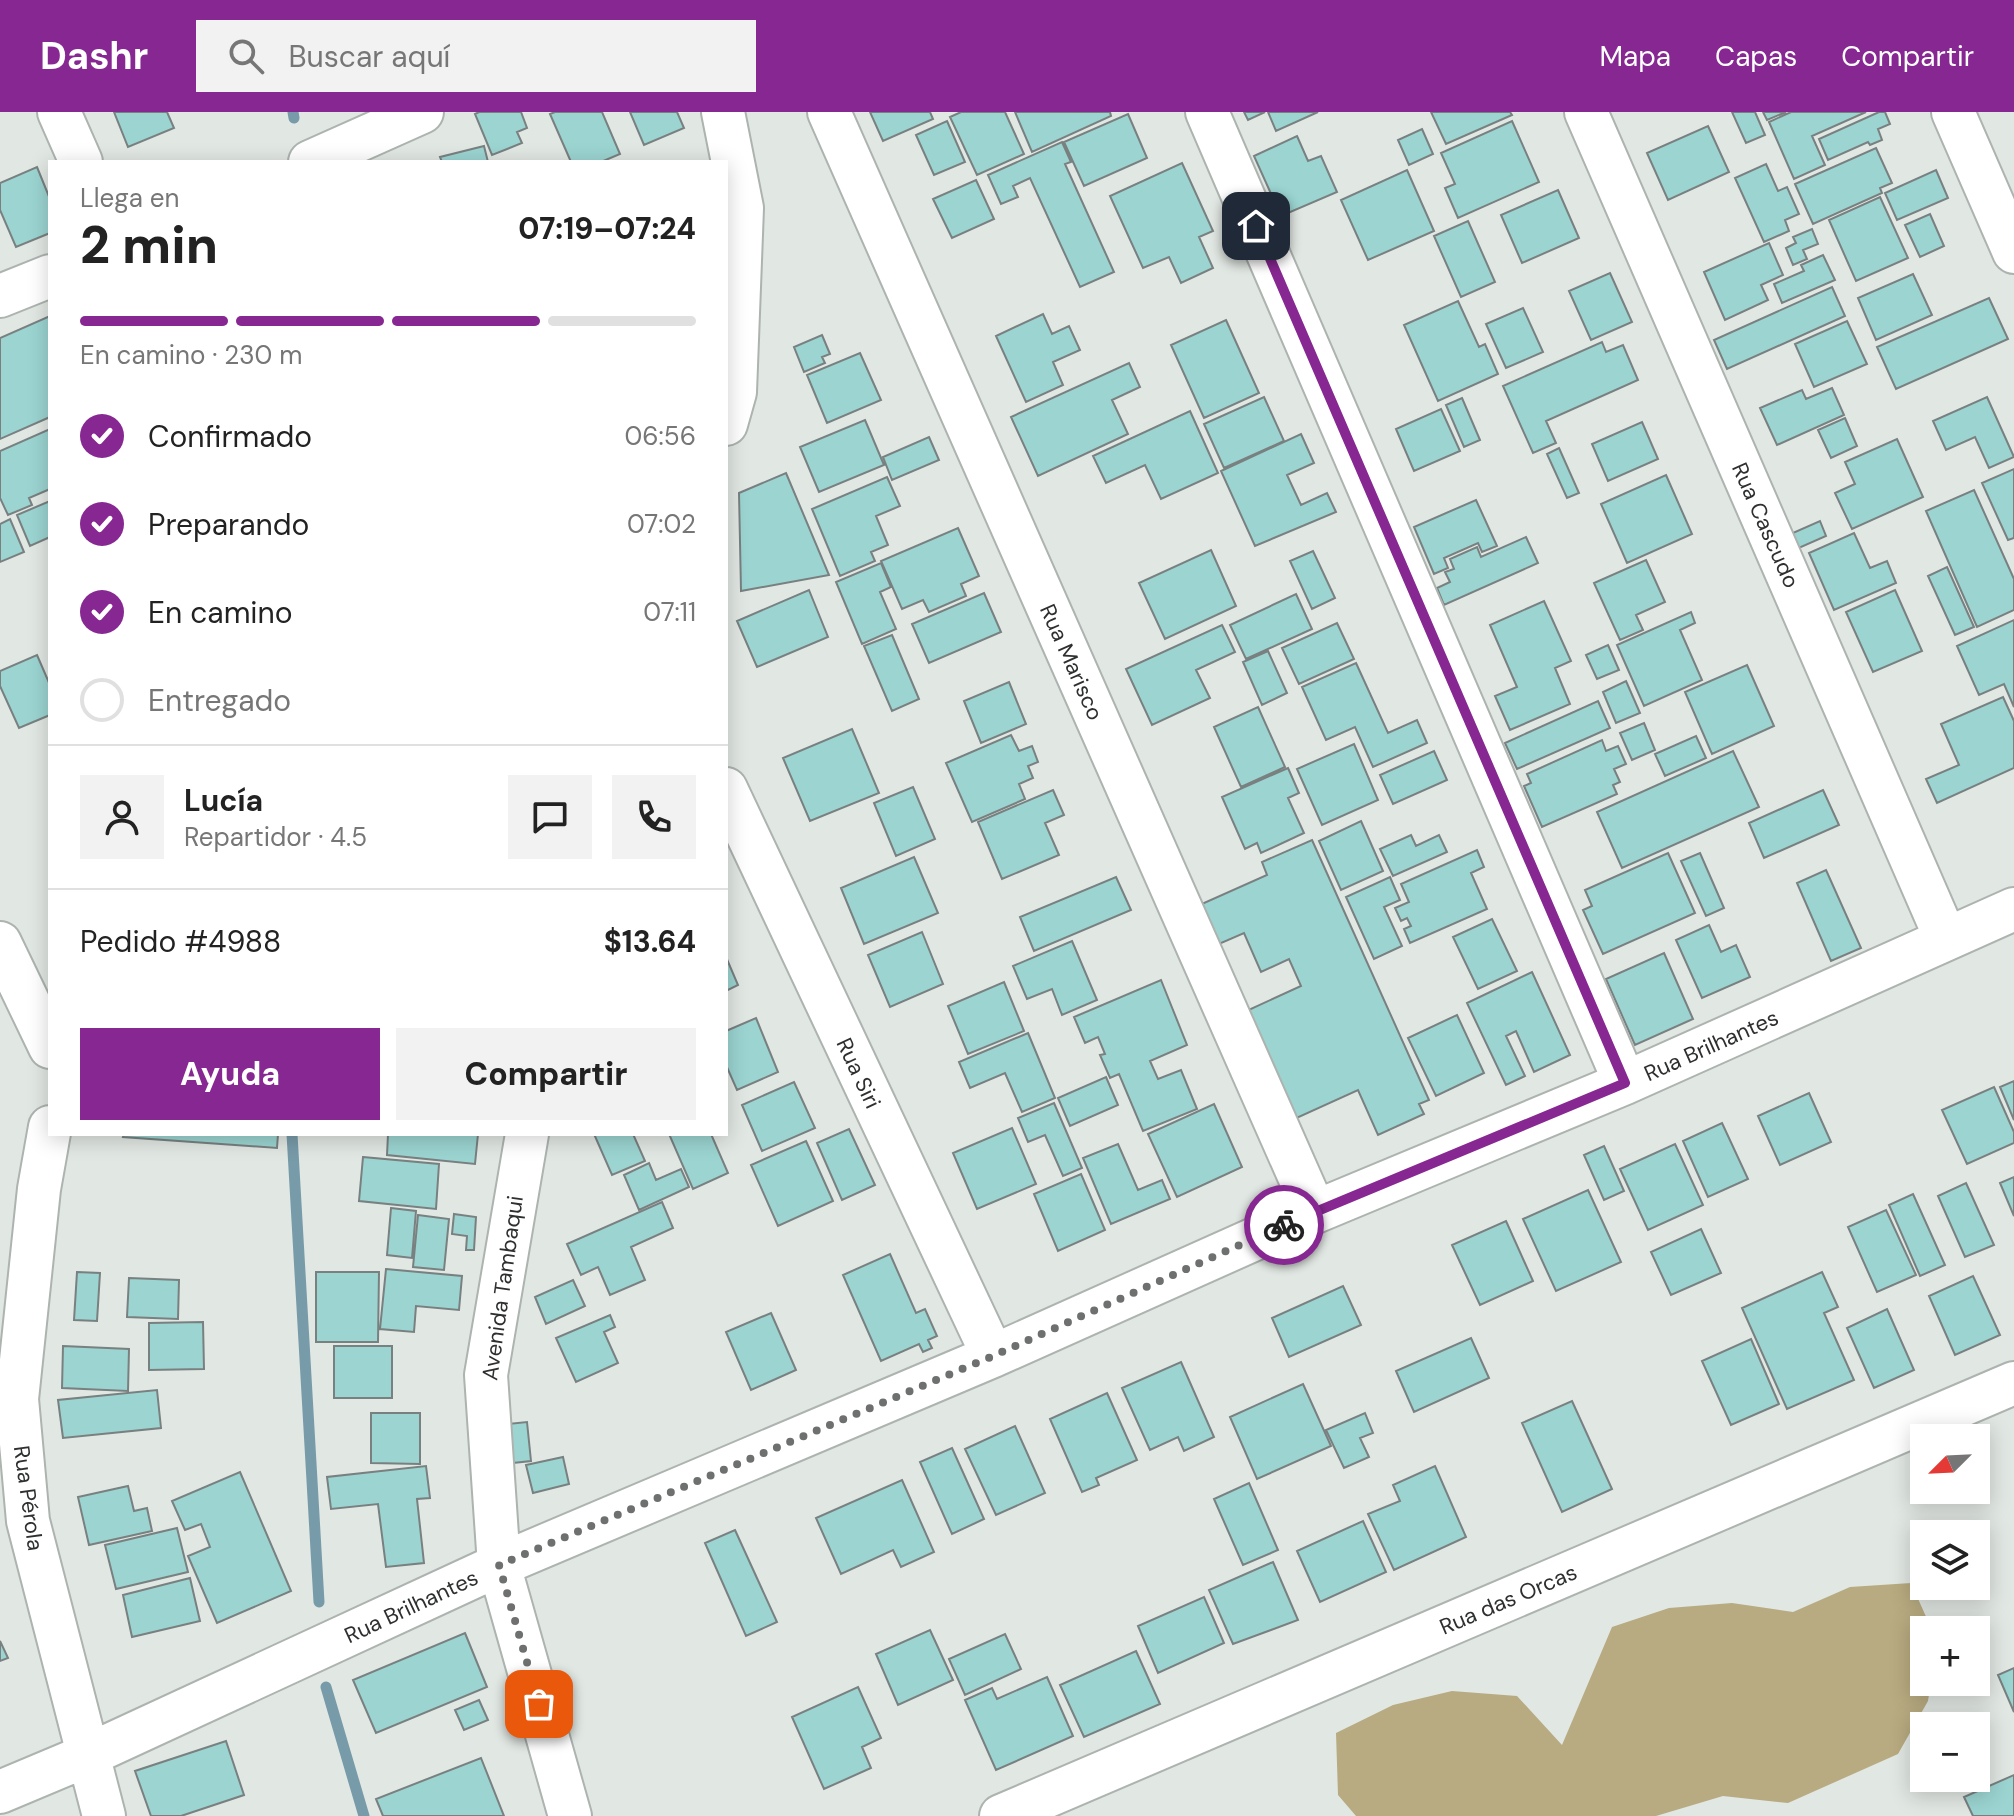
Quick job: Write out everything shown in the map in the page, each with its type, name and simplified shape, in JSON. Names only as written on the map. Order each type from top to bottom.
[{"type":"street","points":[[59,112],[80,160]]},
{"type":"street","points":[[314,160],[422,112]]},
{"type":"street","points":[[723,112],[742,208],[735,392],[728,417]]},
{"type":"street","name":"Rua Marisco","points":[[829,112],[1315,1212]]},
{"type":"street","points":[[1207,112],[1625,1083]]},
{"type":"street","name":"Rua Cascudo","points":[[1586,112],[1946,939]]},
{"type":"street","points":[[1953,112],[2014,252]]},
{"type":"street","points":[[0,296],[48,277]]},
{"type":"street","name":"Rua Siri","points":[[728,793],[993,1356]]},
{"type":"street","name":"Rua Brilhantes","points":[[0,1792],[88,1755],[499,1565],[993,1356],[1315,1212],[1625,1083],[2014,909]]},
{"type":"street","points":[[0,943],[48,1043]]},
{"type":"street","name":"Rua Pérola","points":[[48,1136],[39,1189],[17,1399],[28,1521],[104,1816]]},
{"type":"street","name":"Avenida Tambaqui","points":[[527,1136],[486,1375],[499,1565],[570,1816]]},
{"type":"street","name":"Rua das Orcas","points":[[1001,1816],[2014,1383]]},
{"type":"shaded area","points":[[1910,1583],[1910,1600],[1919,1600],[1926,1616],[1910,1616],[1910,1696],[1929,1696],[1928,1701],[1922,1712],[1910,1712],[1910,1733],[1898,1754],[1788,1803],[1723,1796],[1656,1816],[1356,1816],[1338,1795],[1336,1733],[1393,1705],[1452,1691],[1517,1696],[1562,1745],[1612,1627],[1669,1608],[1732,1603],[1793,1612],[1850,1587]]},
{"type":"building","points":[[114,112],[167,112],[174,128],[128,147]]},
{"type":"building","points":[[521,112],[527,128],[517,132],[522,143],[492,155],[475,114]]},
{"type":"building","points":[[602,112],[620,154],[606,160],[570,160],[550,114]]},
{"type":"building","points":[[630,112],[677,112],[684,128],[644,145]]},
{"type":"building","points":[[870,112],[930,112],[933,119],[883,141]]},
{"type":"building","points":[[961,112],[1005,112],[1024,154],[977,175],[950,117]]},
{"type":"building","points":[[1015,112],[1110,112],[1111,116],[1032,152]]},
{"type":"building","points":[[1244,112],[1265,112],[1248,120]]},
{"type":"building","points":[[1268,112],[1318,112],[1276,131]]},
{"type":"building","points":[[1431,112],[1510,112],[1512,115],[1446,144]]},
{"type":"building","points":[[1732,112],[1755,112],[1765,135],[1746,143]]},
{"type":"building","points":[[1763,112],[1786,112],[1767,120]]},
{"type":"building","points":[[1791,112],[1866,112],[1812,136],[1825,165],[1794,179],[1769,122]]},
{"type":"building","points":[[1885,112],[1890,124],[1878,129],[1882,140],[1870,145],[1868,142],[1828,160],[1819,139]]},
{"type":"building","points":[[1128,114],[1147,158],[1084,186],[1064,142]]},
{"type":"building","points":[[947,121],[965,162],[934,175],[916,135]]},
{"type":"building","points":[[1512,121],[1539,182],[1458,218],[1445,188],[1455,184],[1441,153]]},
{"type":"building","points":[[1708,126],[1729,172],[1668,200],[1647,153]]},
{"type":"building","points":[[1422,129],[1433,154],[1409,165],[1398,140]]},
{"type":"building","points":[[1297,136],[1308,161],[1321,156],[1337,192],[1281,216],[1254,156]]},
{"type":"building","points":[[1062,142],[1071,162],[1065,164],[1114,272],[1080,287],[1030,178],[1013,186],[1018,197],[1001,204],[988,175]]},
{"type":"building","points":[[484,146],[488,160],[441,160],[440,157]]},
{"type":"building","points":[[1876,148],[1892,183],[1880,188],[1882,193],[1813,224],[1795,184]]},
{"type":"building","points":[[1182,163],[1213,231],[1199,237],[1213,268],[1181,283],[1169,257],[1143,268],[1110,196]]},
{"type":"building","points":[[1766,164],[1778,191],[1787,187],[1799,214],[1785,220],[1789,231],[1764,242],[1735,178]]},
{"type":"building","points":[[37,167],[48,194],[48,234],[16,247],[0,210],[0,183]]},
{"type":"building","points":[[1407,170],[1434,231],[1368,260],[1341,200]]},
{"type":"building","points":[[1936,170],[1948,198],[1897,220],[1885,193]]},
{"type":"building","points":[[976,180],[994,219],[952,238],[933,199]]},
{"type":"building","points":[[1558,190],[1579,238],[1522,263],[1501,215]]},
{"type":"building","points":[[1880,197],[1908,258],[1856,281],[1829,220]]},
{"type":"building","points":[[1930,214],[1944,246],[1920,257],[1905,225]]},
{"type":"building","points":[[1468,221],[1495,282],[1461,297],[1434,236]]},
{"type":"building","points":[[1812,229],[1818,244],[1803,250],[1807,259],[1793,265],[1786,248],[1796,243],[1793,237]]},
{"type":"building","points":[[1769,243],[1783,275],[1761,285],[1768,300],[1725,320],[1704,272]]},
{"type":"building","points":[[1823,255],[1835,280],[1782,303],[1774,284],[1804,271],[1801,265]]},
{"type":"building","points":[[1610,273],[1632,322],[1591,340],[1569,291]]},
{"type":"building","points":[[1913,274],[1932,315],[1876,340],[1858,298]]},
{"type":"building","points":[[1832,287],[1845,316],[1727,369],[1714,340]]},
{"type":"building","points":[[1989,298],[2008,339],[1896,389],[1877,347]]},
{"type":"building","points":[[1458,301],[1479,347],[1485,344],[1498,374],[1438,401],[1404,325]]},
{"type":"building","points":[[1523,308],[1543,352],[1506,368],[1486,324]]},
{"type":"building","points":[[1043,314],[1052,334],[1069,326],[1080,350],[1053,362],[1063,385],[1026,402],[996,336]]},
{"type":"building","points":[[48,317],[48,418],[0,439],[0,338]]},
{"type":"building","points":[[1226,320],[1259,393],[1204,418],[1171,345]]},
{"type":"building","points":[[1847,321],[1867,364],[1814,387],[1795,344]]},
{"type":"building","points":[[822,335],[830,354],[822,357],[825,363],[804,372],[794,347]]},
{"type":"building","points":[[1602,342],[1606,352],[1623,345],[1638,380],[1546,421],[1556,443],[1533,453],[1503,386]]},
{"type":"building","points":[[860,353],[881,400],[827,423],[807,375]]},
{"type":"building","points":[[1129,363],[1140,387],[1112,400],[1128,434],[1038,476],[1011,417]]},
{"type":"building","points":[[1832,388],[1844,415],[1777,445],[1760,408],[1802,390],[1806,399]]},
{"type":"building","points":[[1264,397],[1284,441],[1224,468],[1204,424]]},
{"type":"building","points":[[1987,397],[2014,457],[1989,468],[1975,437],[1946,450],[1933,421]]},
{"type":"building","points":[[1462,398],[1480,440],[1464,447],[1446,405]]},
{"type":"building","points":[[1441,409],[1460,451],[1414,471],[1396,429]]},
{"type":"building","points":[[1190,411],[1218,473],[1161,499],[1145,465],[1106,483],[1093,456]]},
{"type":"building","points":[[1845,418],[1857,446],[1831,458],[1818,430]]},
{"type":"building","points":[[865,420],[884,465],[819,492],[800,447]]},
{"type":"building","points":[[1642,422],[1658,459],[1608,481],[1592,444]]},
{"type":"building","points":[[48,430],[48,490],[29,498],[32,505],[8,515],[0,498],[0,451]]},
{"type":"building","points":[[1301,434],[1314,463],[1287,475],[1301,505],[1327,493],[1336,512],[1255,546],[1221,471]]},
{"type":"building","points":[[929,437],[939,460],[892,480],[883,457]]},
{"type":"building","points":[[1897,439],[1923,497],[1852,529],[1835,493],[1855,484],[1845,462]]},
{"type":"building","points":[[1559,448],[1579,493],[1567,498],[1547,454]]},
{"type":"building","points":[[2014,469],[2014,538],[2008,540],[1982,483]]},
{"type":"building","points":[[786,473],[829,575],[741,591],[739,493]]},
{"type":"building","points":[[1666,475],[1692,534],[1627,563],[1601,504]]},
{"type":"building","points":[[887,477],[900,506],[876,516],[888,545],[871,552],[875,561],[840,576],[812,509]]},
{"type":"building","points":[[1974,490],[2014,579],[2014,610],[1977,627],[1926,511]]},
{"type":"building","points":[[1476,500],[1497,546],[1482,552],[1478,543],[1444,558],[1448,568],[1434,574],[1414,527]]},
{"type":"building","points":[[48,502],[48,538],[30,546],[17,515]]},
{"type":"building","points":[[10,519],[24,552],[0,562],[0,524]]},
{"type":"building","points":[[1820,521],[1826,536],[1792,551],[1786,536]]},
{"type":"building","points":[[958,528],[979,576],[961,584],[966,596],[929,612],[923,600],[902,609],[881,561]]},
{"type":"building","points":[[1854,533],[1870,568],[1887,561],[1896,583],[1834,610],[1809,553]]},
{"type":"building","points":[[1526,537],[1538,563],[1444,605],[1437,588],[1450,582],[1445,572],[1454,569],[1450,559],[1477,547],[1481,557]]},
{"type":"building","points":[[1211,550],[1236,606],[1165,639],[1139,583]]},
{"type":"building","points":[[1313,551],[1335,598],[1312,609],[1290,561]]},
{"type":"building","points":[[1646,560],[1665,602],[1636,615],[1643,630],[1620,640],[1594,583]]},
{"type":"building","points":[[881,563],[891,587],[880,592],[896,629],[862,644],[836,582]]},
{"type":"building","points":[[1947,567],[1974,627],[1955,635],[1928,576]]},
{"type":"building","points":[[809,590],[828,637],[757,667],[737,621]]},
{"type":"building","points":[[1895,590],[1922,651],[1873,672],[1846,612]]},
{"type":"building","points":[[984,593],[1001,632],[929,663],[912,624]]},
{"type":"building","points":[[1296,594],[1312,629],[1246,659],[1230,625]]},
{"type":"building","points":[[1544,601],[1571,661],[1555,668],[1570,704],[1510,730],[1495,696],[1517,687],[1490,625]]},
{"type":"building","points":[[1691,612],[1695,623],[1680,630],[1702,680],[1644,706],[1617,645]]},
{"type":"building","points":[[2014,620],[2014,707],[2004,684],[1979,695],[1957,646]]},
{"type":"building","points":[[1337,623],[1354,659],[1299,684],[1282,648]]},
{"type":"building","points":[[1222,625],[1235,652],[1196,670],[1210,698],[1152,725],[1126,669]]},
{"type":"building","points":[[892,635],[919,699],[892,711],[864,646]]},
{"type":"building","points":[[1608,645],[1619,670],[1597,679],[1586,655]]},
{"type":"building","points":[[1268,651],[1287,693],[1262,705],[1243,662]]},
{"type":"building","points":[[37,655],[48,680],[48,716],[19,728],[0,686],[0,671]]},
{"type":"building","points":[[1356,663],[1388,733],[1417,720],[1427,743],[1373,767],[1355,727],[1326,740],[1302,687]]},
{"type":"building","points":[[1747,665],[1774,726],[1712,754],[1685,692]]},
{"type":"building","points":[[1626,681],[1640,713],[1616,723],[1603,692]]},
{"type":"building","points":[[1009,682],[1026,724],[981,743],[964,701]]},
{"type":"building","points":[[2003,697],[2014,721],[2014,768],[1937,803],[1926,779],[1959,765],[1941,724]]},
{"type":"building","points":[[1598,701],[1610,728],[1517,769],[1505,743]]},
{"type":"building","points":[[1258,707],[1285,767],[1241,787],[1214,727]]},
{"type":"building","points":[[1644,723],[1655,750],[1632,760],[1620,733]]},
{"type":"building","points":[[852,729],[879,793],[810,821],[783,758]]},
{"type":"building","points":[[1011,735],[1019,751],[1032,746],[1038,762],[1028,766],[1033,778],[1019,784],[1025,799],[972,822],[946,763]]},
{"type":"building","points":[[1696,736],[1706,758],[1665,776],[1655,754]]},
{"type":"building","points":[[1602,740],[1606,751],[1618,746],[1626,764],[1614,769],[1620,782],[1613,785],[1617,794],[1542,827],[1524,786],[1531,783],[1527,774]]},
{"type":"building","points":[[1354,744],[1378,800],[1322,825],[1297,769]]},
{"type":"building","points":[[1434,751],[1447,780],[1393,804],[1380,775]]},
{"type":"building","points":[[1733,751],[1759,807],[1622,868],[1597,812]]},
{"type":"building","points":[[1288,768],[1299,793],[1288,798],[1304,833],[1261,853],[1257,843],[1245,849],[1222,797]]},
{"type":"building","points":[[913,787],[935,839],[896,856],[874,803]]},
{"type":"building","points":[[1053,790],[1064,815],[1045,823],[1059,855],[1002,879],[978,822]]},
{"type":"building","points":[[1823,790],[1839,825],[1764,858],[1749,823]]},
{"type":"building","points":[[1361,821],[1383,871],[1341,890],[1319,841]]},
{"type":"building","points":[[1411,835],[1416,846],[1439,835],[1447,852],[1393,876],[1380,849]]},
{"type":"building","points":[[1312,840],[1429,1100],[1419,1104],[1424,1114],[1378,1135],[1358,1090],[1290,1121],[1242,1013],[1301,986],[1289,959],[1261,972],[1244,933],[1212,947],[1195,907],[1267,875],[1262,862]]},
{"type":"building","points":[[1477,850],[1484,867],[1471,873],[1487,909],[1410,943],[1404,929],[1411,926],[1407,918],[1401,921],[1395,908],[1409,902],[1401,884]]},
{"type":"building","points":[[1668,853],[1695,913],[1603,954],[1583,910],[1592,906],[1585,890]]},
{"type":"building","points":[[1700,853],[1724,908],[1706,916],[1681,861]]},
{"type":"building","points":[[914,857],[938,913],[864,944],[841,888]]},
{"type":"building","points":[[1826,870],[1861,948],[1831,961],[1797,883]]},
{"type":"building","points":[[1116,877],[1131,910],[1034,951],[1020,917]]},
{"type":"building","points":[[1390,877],[1400,900],[1384,907],[1402,946],[1374,959],[1346,897]]},
{"type":"building","points":[[1492,919],[1517,971],[1478,989],[1453,937]]},
{"type":"building","points":[[1709,925],[1721,952],[1736,945],[1750,977],[1702,998],[1676,940]]},
{"type":"building","points":[[922,932],[943,984],[890,1007],[868,955]]},
{"type":"building","points":[[1072,941],[1097,1000],[1062,1015],[1052,989],[1027,999],[1013,966]]},
{"type":"building","points":[[1664,953],[1693,1019],[1635,1045],[1606,979]]},
{"type":"building","points":[[728,962],[738,985],[728,990]]},
{"type":"building","points":[[1532,972],[1570,1055],[1534,1072],[1516,1031],[1506,1036],[1525,1076],[1506,1085],[1467,1003]]},
{"type":"building","points":[[1161,980],[1187,1045],[1150,1061],[1158,1079],[1181,1070],[1197,1109],[1143,1131],[1119,1074],[1110,1078],[1100,1055],[1105,1054],[1098,1037],[1085,1043],[1074,1017]]},
{"type":"building","points":[[1004,982],[1024,1031],[968,1054],[948,1006]]},
{"type":"building","points":[[1457,1015],[1484,1073],[1436,1096],[1408,1038]]},
{"type":"building","points":[[756,1018],[778,1072],[737,1090],[728,1070],[728,1030]]},
{"type":"building","points":[[1028,1033],[1055,1098],[1022,1112],[1005,1073],[970,1088],[959,1062]]},
{"type":"building","points":[[1106,1077],[1118,1105],[1070,1126],[1058,1098]]},
{"type":"building","points":[[2014,1081],[2014,1120],[2000,1087]]},
{"type":"building","points":[[794,1082],[815,1128],[762,1151],[742,1105]]},
{"type":"building","points":[[1994,1087],[2014,1132],[2014,1143],[1967,1164],[1942,1110]]},
{"type":"building","points":[[1809,1093],[1831,1142],[1780,1165],[1758,1116]]},
{"type":"building","points":[[1054,1103],[1082,1168],[1063,1176],[1045,1135],[1028,1142],[1018,1118]]},
{"type":"building","points":[[1214,1104],[1242,1167],[1177,1197],[1148,1134]]},
{"type":"building","points":[[1722,1123],[1748,1179],[1708,1197],[1683,1141]]},
{"type":"building","points":[[1012,1128],[1036,1184],[977,1209],[953,1153]]},
{"type":"building","points":[[849,1129],[875,1185],[842,1200],[817,1143]]},
{"type":"building","points":[[123,1136],[278,1136],[277,1148]]},
{"type":"building","points":[[388,1136],[478,1136],[475,1164],[387,1155]]},
{"type":"building","points":[[595,1136],[634,1136],[645,1161],[612,1175]]},
{"type":"building","points":[[670,1136],[712,1136],[728,1173],[693,1189]]},
{"type":"building","points":[[806,1141],[833,1201],[778,1226],[751,1165]]},
{"type":"building","points":[[1118,1144],[1138,1190],[1162,1180],[1170,1199],[1111,1224],[1083,1158]]},
{"type":"building","points":[[1675,1144],[1703,1205],[1648,1230],[1620,1169]]},
{"type":"building","points":[[1604,1146],[1624,1191],[1604,1200],[1584,1155]]},
{"type":"building","points":[[363,1157],[439,1164],[436,1209],[359,1201]]},
{"type":"building","points":[[649,1163],[656,1180],[681,1169],[689,1187],[639,1210],[624,1175]]},
{"type":"building","points":[[1081,1174],[1105,1230],[1058,1251],[1034,1194]]},
{"type":"building","points":[[2014,1177],[2014,1216],[2000,1183]]},
{"type":"building","points":[[1966,1183],[1994,1245],[1965,1257],[1938,1196]]},
{"type":"building","points":[[1588,1190],[1621,1262],[1556,1291],[1523,1219]]},
{"type":"building","points":[[1913,1194],[1945,1265],[1920,1276],[1889,1205]]},
{"type":"building","points":[[662,1202],[673,1228],[631,1247],[645,1280],[610,1295],[598,1267],[581,1275],[567,1244]]},
{"type":"building","points":[[391,1208],[416,1211],[412,1258],[387,1255]]},
{"type":"building","points":[[1886,1210],[1916,1275],[1877,1292],[1848,1227]]},
{"type":"building","points":[[454,1214],[476,1217],[474,1250],[466,1250],[467,1236],[452,1234]]},
{"type":"building","points":[[418,1215],[449,1219],[444,1270],[413,1267]]},
{"type":"building","points":[[1506,1221],[1533,1281],[1480,1305],[1452,1245]]},
{"type":"building","points":[[1701,1229],[1721,1273],[1671,1295],[1651,1252]]},
{"type":"building","points":[[890,1254],[916,1313],[925,1309],[937,1336],[928,1340],[932,1348],[923,1352],[919,1344],[881,1361],[843,1275]]},
{"type":"building","points":[[386,1269],[462,1276],[459,1310],[416,1306],[414,1332],[380,1329]]},
{"type":"building","points":[[77,1272],[100,1273],[97,1321],[74,1320]]},
{"type":"building","points":[[316,1272],[379,1272],[378,1342],[316,1342]]},
{"type":"building","points":[[1822,1272],[1838,1307],[1824,1313],[1854,1380],[1787,1409],[1742,1308]]},
{"type":"building","points":[[1973,1276],[2000,1335],[1955,1355],[1929,1296]]},
{"type":"building","points":[[129,1278],[179,1280],[178,1319],[127,1317]]},
{"type":"building","points":[[573,1280],[585,1306],[546,1324],[535,1297]]},
{"type":"building","points":[[1343,1286],[1361,1325],[1289,1357],[1272,1318]]},
{"type":"building","points":[[1887,1309],[1914,1370],[1874,1388],[1847,1328]]},
{"type":"building","points":[[771,1313],[796,1370],[751,1390],[726,1332]]},
{"type":"building","points":[[610,1315],[615,1327],[604,1332],[618,1363],[576,1382],[556,1338]]},
{"type":"building","points":[[203,1322],[204,1369],[149,1370],[149,1323]]},
{"type":"building","points":[[1471,1338],[1489,1378],[1414,1412],[1396,1371]]},
{"type":"building","points":[[1751,1339],[1779,1404],[1731,1425],[1702,1361]]},
{"type":"building","points":[[63,1346],[129,1349],[128,1391],[62,1388]]},
{"type":"building","points":[[334,1346],[392,1346],[392,1398],[334,1398]]},
{"type":"building","points":[[1181,1362],[1214,1437],[1184,1451],[1178,1437],[1150,1450],[1122,1388]]},
{"type":"building","points":[[1303,1384],[1331,1446],[1257,1479],[1230,1417]]},
{"type":"building","points":[[157,1390],[161,1428],[63,1438],[58,1400]]},
{"type":"building","points":[[1107,1393],[1137,1460],[1096,1478],[1099,1485],[1082,1492],[1050,1419]]},
{"type":"building","points":[[1572,1401],[1612,1489],[1562,1512],[1522,1423]]},
{"type":"building","points":[[371,1413],[420,1413],[420,1464],[371,1463]]},
{"type":"building","points":[[1365,1413],[1373,1433],[1360,1438],[1369,1457],[1344,1468],[1326,1430]]},
{"type":"building","points":[[527,1422],[531,1461],[503,1464],[500,1425]]},
{"type":"building","points":[[1015,1426],[1045,1493],[996,1515],[965,1449]]},
{"type":"building","points":[[952,1448],[984,1519],[952,1534],[920,1462]]},
{"type":"building","points":[[563,1457],[569,1484],[533,1493],[526,1465]]},
{"type":"building","points":[[426,1466],[430,1498],[417,1499],[424,1563],[386,1567],[378,1504],[331,1509],[327,1477]]},
{"type":"building","points":[[1435,1466],[1466,1537],[1394,1570],[1368,1514],[1400,1501],[1393,1485]]},
{"type":"building","points":[[240,1472],[291,1591],[217,1623],[188,1556],[210,1547],[201,1524],[185,1530],[172,1501]]},
{"type":"building","points":[[902,1480],[934,1552],[901,1567],[893,1550],[841,1574],[816,1518]]},
{"type":"building","points":[[1249,1483],[1278,1550],[1243,1565],[1214,1499]]},
{"type":"building","points":[[128,1486],[134,1511],[147,1508],[152,1531],[89,1545],[78,1497]]},
{"type":"building","points":[[1363,1521],[1386,1572],[1320,1602],[1297,1551]]},
{"type":"building","points":[[177,1528],[188,1572],[116,1589],[105,1545]]},
{"type":"building","points":[[735,1530],[777,1622],[746,1636],[705,1543]]},
{"type":"building","points":[[1273,1562],[1298,1620],[1233,1644],[1209,1590]]},
{"type":"building","points":[[190,1578],[200,1621],[132,1637],[123,1595]]},
{"type":"building","points":[[1204,1597],[1224,1643],[1158,1673],[1138,1626]]},
{"type":"building","points":[[930,1630],[953,1680],[898,1705],[876,1654]]},
{"type":"building","points":[[465,1633],[487,1687],[376,1733],[353,1680]]},
{"type":"building","points":[[1005,1634],[1021,1669],[965,1695],[949,1659]]},
{"type":"building","points":[[0,1641],[8,1658],[0,1661]]},
{"type":"building","points":[[1136,1651],[1160,1704],[1084,1737],[1060,1685]]},
{"type":"building","points":[[2014,1668],[2014,1712],[1998,1675]]},
{"type":"building","points":[[1047,1677],[1073,1736],[996,1770],[965,1700],[992,1688],[997,1699]]},
{"type":"building","points":[[858,1687],[881,1738],[862,1747],[871,1768],[824,1789],[792,1717]]},
{"type":"building","points":[[479,1700],[488,1720],[464,1730],[455,1710]]},
{"type":"building","points":[[226,1741],[244,1795],[181,1816],[151,1816],[135,1771]]},
{"type":"building","points":[[481,1758],[504,1816],[383,1816],[376,1799]]},
{"type":"building","points":[[2014,1775],[2014,1816],[1973,1816],[1964,1797],[1975,1792],[1990,1792],[1990,1786]]},
{"type":"waterway","points":[[293,112],[294,118]]},
{"type":"waterway","points":[[292,1136],[319,1602]]},
{"type":"waterway","points":[[326,1687],[364,1816]]},
{"type":"way so far","points":[[539,1704],[499,1565],[993,1356],[1284,1225]]},
{"type":"route","points":[[1256,226],[1625,1083],[1284,1225]]}]
